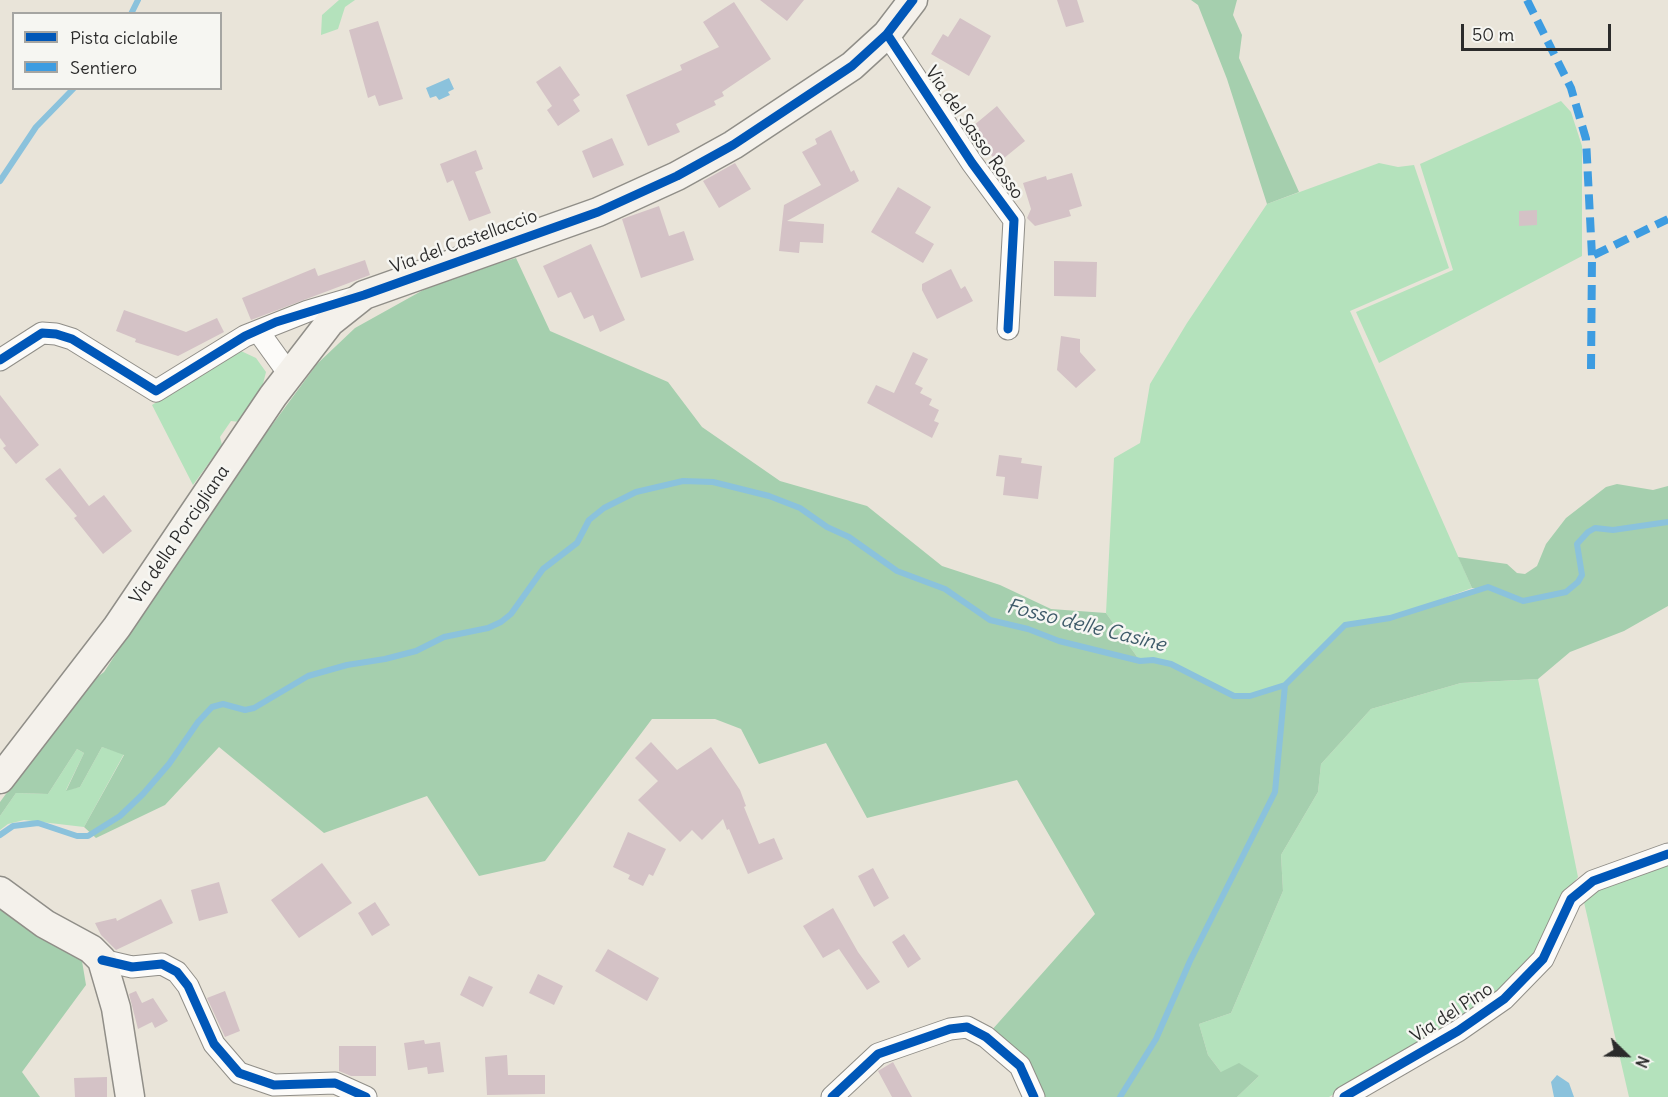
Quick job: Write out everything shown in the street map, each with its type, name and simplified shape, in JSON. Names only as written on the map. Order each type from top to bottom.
[{"type":"street","name":"Via del Castellaccio","points":[[364,295],[598,212],[677,176],[794,106],[852,66],[887,34],[914,0]]},
{"type":"street","name":"Via del Sasso Rosso","points":[[887,34],[972,163],[1014,220],[1008,329]]},
{"type":"street","name":"Via della Porcigliana","points":[[0,779],[136,601],[289,374],[319,316],[364,295]]},
{"type":"street","points":[[0,360],[42,333],[56,334],[72,339],[156,391],[258,331],[319,316]]},
{"type":"street","points":[[258,331],[289,374]]},
{"type":"street","name":"Via del Pino","points":[[1344,1097],[1458,1031],[1504,999],[1543,959],[1571,899],[1593,881],[1668,854]]},
{"type":"street","points":[[0,891],[45,924],[91,949],[102,960],[116,1008],[130,1097]]},
{"type":"street","points":[[102,960],[132,967],[162,964],[177,972],[188,986],[214,1044],[239,1073],[274,1085],[335,1083],[366,1097]]},
{"type":"street","points":[[831,1097],[878,1053],[950,1029],[967,1027],[986,1037],[1020,1066],[1034,1097]]},
{"type":"green space","points":[[339,0],[355,0],[345,7],[338,29],[321,35],[322,15]]},
{"type":"green space","points":[[1191,0],[1237,0],[1233,15],[1242,35],[1239,58],[1299,192],[1267,204],[1227,79],[1198,5]]},
{"type":"green space","points":[[1561,101],[1571,112],[1582,146],[1582,256],[1379,363],[1356,312],[1453,270],[1420,164]]},
{"type":"green space","points":[[1379,163],[1398,167],[1414,165],[1449,268],[1350,311],[1472,588],[1390,618],[1345,625],[1285,685],[1250,696],[1234,696],[1198,675],[1153,660],[1140,661],[1106,613],[1114,458],[1140,443],[1150,384],[1187,323],[1267,204]]},
{"type":"green space","points":[[516,258],[550,331],[668,382],[702,427],[780,481],[867,506],[942,566],[1000,585],[1051,609],[1106,613],[1140,661],[1171,664],[1234,696],[1250,696],[1285,685],[1345,625],[1390,618],[1485,589],[1472,588],[1458,557],[1507,564],[1517,573],[1525,574],[1537,566],[1546,544],[1566,518],[1606,487],[1617,484],[1653,490],[1668,486],[1668,606],[1624,631],[1570,652],[1538,679],[1461,683],[1371,709],[1321,764],[1318,792],[1281,855],[1283,891],[1231,1013],[1199,1024],[1208,1055],[1221,1072],[1239,1063],[1259,1076],[1237,1097],[1045,1097],[1021,1054],[991,1031],[1095,914],[1017,780],[867,818],[826,743],[759,764],[741,729],[715,719],[652,719],[545,861],[479,876],[427,796],[324,833],[219,747],[165,805],[96,838],[84,827],[124,755],[102,747],[80,787],[66,791],[84,753],[77,749],[48,794],[16,793],[0,816],[0,802],[85,686],[104,672],[216,501],[317,364],[355,328],[443,279]]},
{"type":"green space","points":[[241,351],[256,358],[266,372],[262,388],[240,422],[231,421],[220,437],[222,445],[193,485],[152,405],[226,357]]},
{"type":"green space","points":[[1538,679],[1578,877],[1564,894],[1546,940],[1503,989],[1329,1097],[1237,1097],[1259,1076],[1221,1072],[1208,1055],[1199,1024],[1231,1013],[1283,891],[1281,855],[1318,792],[1321,764],[1371,709],[1461,683]]},
{"type":"green space","points":[[102,747],[124,754],[84,827],[24,820],[8,824],[0,830],[0,816],[16,793],[48,794],[77,749],[84,753],[66,790],[80,787]]},
{"type":"green space","points":[[1668,860],[1668,1097],[1629,1097],[1583,898],[1591,889]]},
{"type":"green space","points":[[0,908],[81,955],[86,985],[22,1072],[40,1097],[0,1097]]},
{"type":"water","points":[[449,78],[454,89],[448,92],[450,95],[439,100],[436,96],[430,98],[426,88]]},
{"type":"water","points":[[1557,1075],[1569,1083],[1574,1097],[1554,1097],[1551,1082]]},
{"type":"building","points":[[760,0],[804,0],[787,21]]},
{"type":"building","points":[[1057,0],[1077,0],[1084,22],[1066,27]]},
{"type":"building","points":[[734,2],[771,59],[722,92],[724,96],[714,101],[716,105],[676,124],[680,132],[648,146],[626,95],[682,70],[680,65],[719,47],[703,22]]},
{"type":"building","points":[[960,18],[991,36],[969,76],[931,54],[943,34],[948,37]]},
{"type":"building","points":[[378,21],[403,99],[379,106],[375,95],[368,98],[349,30]]},
{"type":"building","points":[[560,66],[580,95],[573,100],[580,111],[558,126],[547,110],[552,106],[536,82]]},
{"type":"building","points":[[997,106],[1025,141],[998,163],[985,148],[989,145],[973,126]]},
{"type":"building","points":[[831,130],[851,172],[854,170],[859,181],[787,221],[824,224],[823,243],[800,242],[799,253],[779,251],[784,205],[821,185],[802,152],[817,144],[815,139]]},
{"type":"building","points":[[612,138],[624,165],[593,178],[582,151]]},
{"type":"building","points":[[476,150],[483,169],[475,172],[491,213],[469,221],[453,180],[447,183],[440,164]]},
{"type":"building","points":[[735,163],[751,189],[719,208],[703,181]]},
{"type":"building","points":[[1072,173],[1082,206],[1069,210],[1071,216],[1035,226],[1027,218],[1031,209],[1023,183],[1046,176],[1047,180]]},
{"type":"building","points":[[898,187],[931,207],[915,233],[934,244],[923,263],[871,232]]},
{"type":"building","points":[[659,206],[669,236],[684,231],[694,260],[641,278],[622,219]]},
{"type":"building","points":[[1537,210],[1537,225],[1519,226],[1519,211]]},
{"type":"building","points":[[591,244],[625,320],[600,332],[593,315],[584,319],[571,292],[558,298],[543,266]]},
{"type":"building","points":[[365,260],[370,275],[251,320],[242,298],[315,268],[318,276]]},
{"type":"building","points":[[1054,261],[1097,262],[1096,297],[1054,296]]},
{"type":"building","points":[[951,269],[961,289],[965,286],[973,301],[937,319],[922,290],[922,284]]},
{"type":"building","points":[[124,310],[186,332],[217,318],[224,332],[178,356],[135,342],[136,339],[116,331]]},
{"type":"building","points":[[1061,336],[1080,339],[1080,352],[1096,370],[1076,388],[1057,370]]},
{"type":"building","points":[[913,352],[928,359],[915,384],[923,388],[920,393],[932,399],[929,405],[939,410],[934,421],[939,423],[932,438],[867,403],[876,385],[894,393]]},
{"type":"building","points":[[0,395],[39,445],[16,464],[3,448],[6,446],[0,438]]},
{"type":"building","points":[[999,455],[1022,458],[1021,463],[1042,466],[1038,499],[1003,495],[1005,477],[996,476]]},
{"type":"building","points":[[60,468],[89,506],[104,495],[132,531],[103,554],[74,518],[77,516],[45,479]]},
{"type":"building","points":[[651,742],[677,770],[711,747],[740,790],[746,806],[744,807],[759,844],[774,838],[783,859],[748,874],[723,819],[702,840],[692,830],[680,842],[638,800],[658,781],[635,758]]},
{"type":"building","points":[[628,832],[666,849],[653,876],[649,874],[643,886],[628,879],[630,875],[613,867]]},
{"type":"building","points":[[322,863],[352,903],[299,938],[271,900]]},
{"type":"building","points":[[873,868],[889,898],[874,907],[858,876]]},
{"type":"building","points":[[219,882],[228,913],[199,921],[191,890]]},
{"type":"building","points":[[161,899],[173,923],[116,950],[101,935],[95,923],[116,918],[117,921]]},
{"type":"building","points":[[375,902],[390,925],[372,936],[358,913]]},
{"type":"building","points":[[833,908],[858,952],[880,982],[867,990],[839,949],[823,958],[803,926]]},
{"type":"building","points":[[904,934],[921,959],[908,968],[892,942]]},
{"type":"building","points":[[608,949],[659,978],[647,1001],[595,971]]},
{"type":"building","points":[[538,974],[563,986],[554,1005],[529,993]]},
{"type":"building","points":[[469,976],[493,987],[483,1007],[460,995]]},
{"type":"building","points":[[136,991],[142,1003],[153,998],[168,1021],[155,1028],[152,1022],[138,1029],[129,994]]},
{"type":"building","points":[[225,991],[240,1031],[225,1037],[207,998]]},
{"type":"building","points":[[424,1040],[425,1044],[440,1042],[444,1072],[428,1074],[427,1067],[408,1070],[404,1043]]},
{"type":"building","points":[[339,1046],[376,1046],[376,1076],[351,1076],[339,1071]]},
{"type":"building","points":[[507,1055],[508,1075],[545,1075],[545,1094],[487,1095],[485,1057]]},
{"type":"building","points":[[893,1062],[912,1097],[892,1097],[878,1071]]},
{"type":"building","points":[[107,1077],[107,1097],[75,1097],[74,1078]]},
{"type":"waterway","points":[[132,12],[138,0]]},
{"type":"waterway","points":[[0,181],[36,127],[72,90]]},
{"type":"waterway","name":"Fosso delle Casine","points":[[0,835],[13,826],[38,823],[77,836],[88,836],[120,816],[143,794],[212,707],[223,704],[245,710],[254,708],[308,676],[347,665],[416,651],[444,637],[488,628],[501,622],[511,614],[543,569],[577,543],[589,520],[604,508],[636,492],[683,481],[713,482],[769,496],[800,508],[827,527],[849,537],[897,571],[945,589],[990,620],[1028,629],[1059,641],[1140,661],[1153,660],[1171,664],[1234,696],[1250,696],[1285,685],[1345,625],[1390,618],[1488,587],[1523,601],[1566,592],[1578,582],[1582,575],[1577,544],[1588,532],[1595,528],[1613,530],[1668,522]]},
{"type":"waterway","points":[[1120,1097],[1156,1039],[1190,961],[1275,792],[1285,685]]},
{"type":"marked path","points":[[1527,0],[1571,88],[1586,139],[1592,256]]},
{"type":"marked path","points":[[1591,369],[1592,256],[1668,219]]},
{"type":"cycle path","points":[[0,360],[42,333],[56,334],[72,339],[156,391],[245,336],[276,322],[364,295],[598,212],[677,176],[733,145],[852,66],[887,34],[913,0]]},
{"type":"cycle path","points":[[887,34],[972,163],[1014,220],[1008,329]]},
{"type":"cycle path","points":[[1344,1097],[1458,1031],[1504,999],[1543,959],[1571,899],[1593,881],[1668,854]]},
{"type":"cycle path","points":[[102,960],[132,967],[162,964],[177,972],[188,986],[214,1044],[239,1073],[274,1085],[335,1083],[366,1097]]},
{"type":"cycle path","points":[[832,1097],[878,1054],[950,1029],[967,1027],[986,1037],[1020,1066],[1034,1097]]}]
